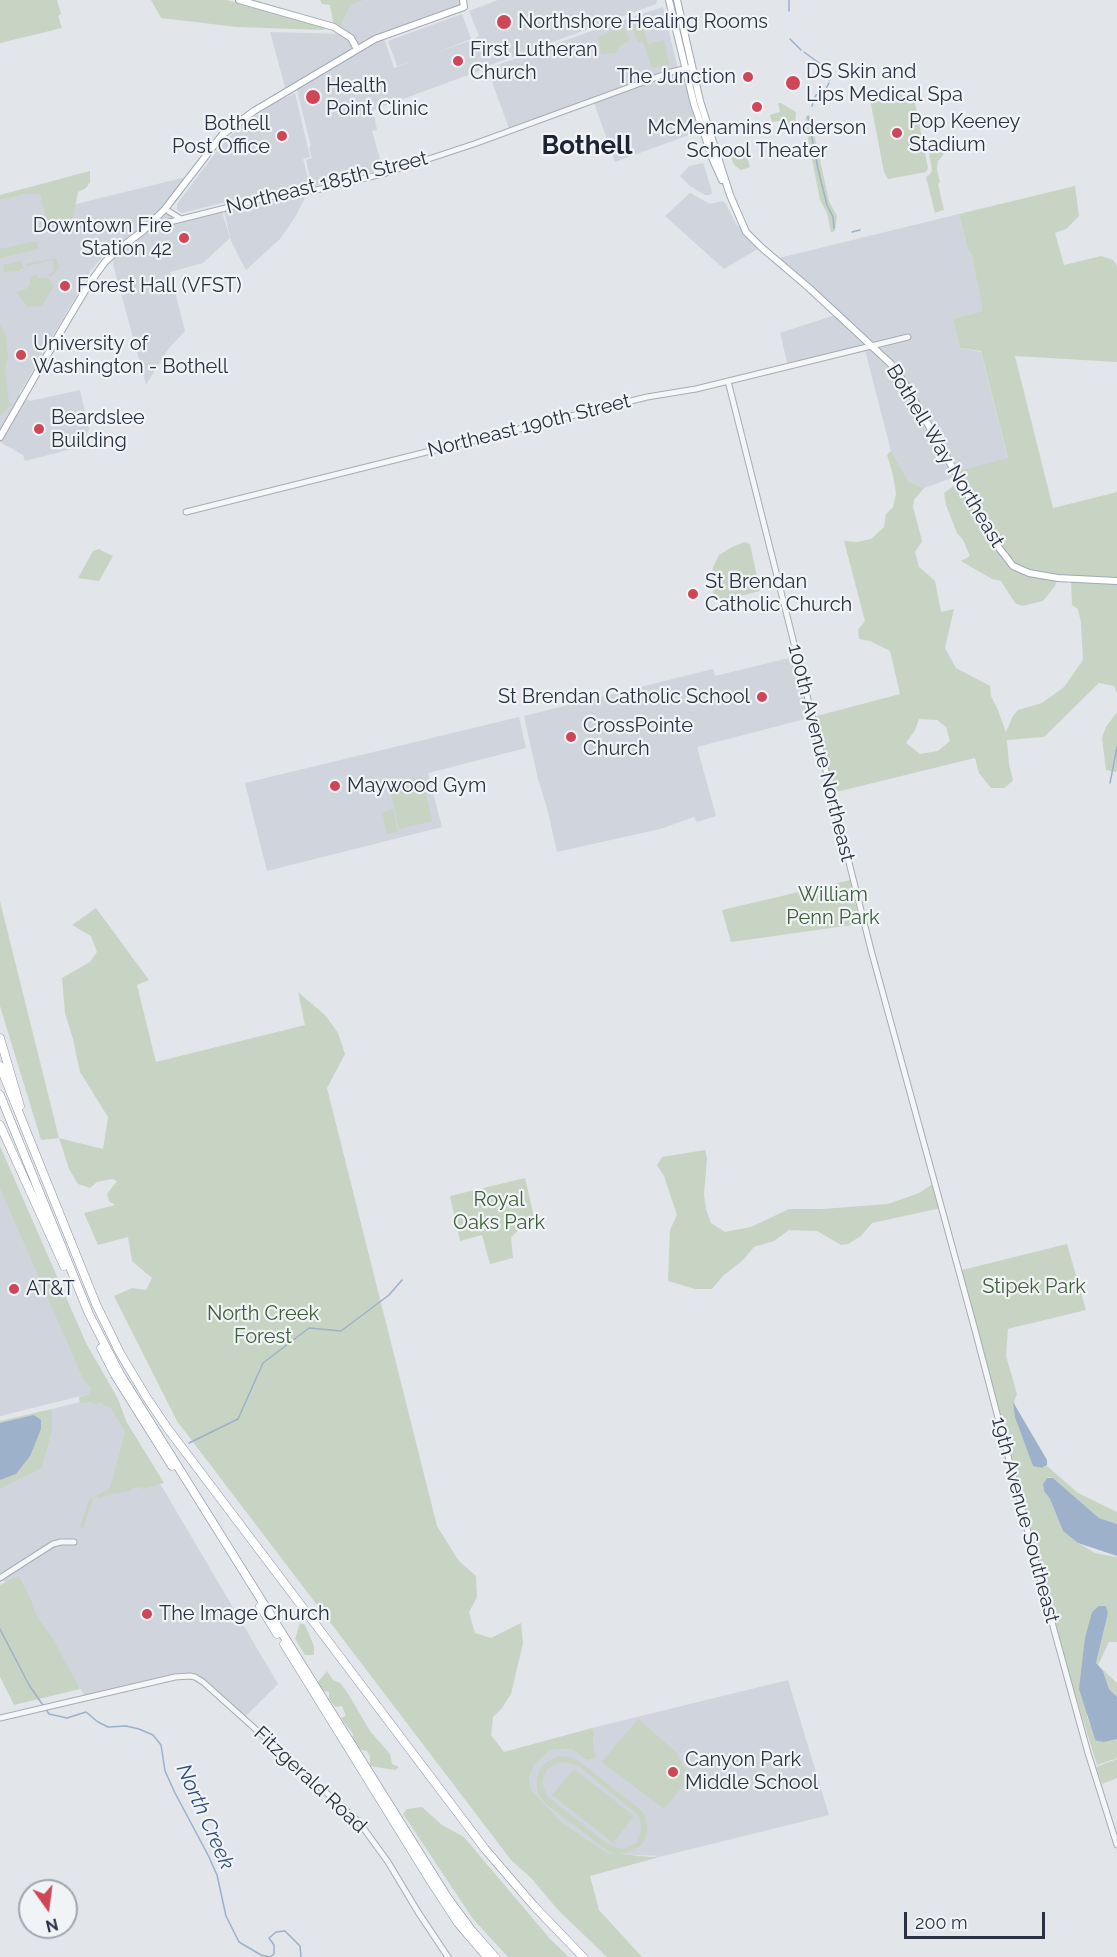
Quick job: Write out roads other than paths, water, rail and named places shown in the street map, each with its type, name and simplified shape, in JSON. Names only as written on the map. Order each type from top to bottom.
[{"type":"highway","points":[[0,1038],[27,1133]]},
{"type":"highway","points":[[0,1066],[96,1304],[128,1366],[168,1429],[485,1849],[534,1906],[580,1954]]},
{"type":"highway","points":[[0,1076],[96,1311],[126,1370],[154,1414],[486,1855],[552,1931],[580,1954]]},
{"type":"highway","points":[[0,1095],[69,1266],[103,1342],[428,1877],[458,1923],[487,1957]]},
{"type":"highway","points":[[0,1107],[64,1267]]},
{"type":"highway","points":[[0,1125],[91,1330],[115,1375],[436,1880],[472,1930],[495,1957]]},
{"type":"highway","points":[[428,1877],[436,1880]]},
{"type":"main road","points":[[239,0],[328,24],[353,40],[357,49]]},
{"type":"main road","name":"Bothell Way Northeast","points":[[669,0],[689,68]]},
{"type":"main road","name":"Bothell Way Northeast","points":[[677,0],[694,104],[713,160],[742,225],[754,242],[808,287],[891,363],[996,544],[1013,566],[1029,573],[1058,578],[1117,581]]},
{"type":"main road","points":[[0,437],[89,284],[112,255],[146,228],[165,209],[214,145],[232,127],[254,111],[357,49],[388,33],[463,3]]},
{"type":"street","name":"Northeast 185th Street","points":[[146,228],[289,192],[312,191],[386,173],[474,144],[671,72],[689,68]]},
{"type":"street","points":[[165,209],[181,219]]},
{"type":"street","name":"Northeast 190th Street","points":[[186,512],[635,400],[728,381],[908,337]]},
{"type":"street","name":"100th Avenue Northeast","points":[[728,381],[869,942],[937,1194]]},
{"type":"street","name":"19th Avenue Southeast","points":[[937,1194],[1048,1608],[1117,1845]]},
{"type":"street","points":[[0,1578],[53,1544],[74,1542]]},
{"type":"street","name":"Fitzgerald Road","points":[[0,1718],[175,1677],[195,1677],[359,1822],[388,1862],[448,1957]]},
{"type":"water","points":[[1013,1402],[1047,1460],[1047,1465],[1042,1468],[1033,1466],[1015,1417]]},
{"type":"water","points":[[34,1415],[41,1420],[41,1429],[30,1456],[16,1474],[0,1480],[0,1423]]},
{"type":"water","points":[[1047,1478],[1053,1478],[1099,1518],[1117,1524],[1117,1556],[1078,1543],[1063,1531],[1050,1499],[1044,1491],[1043,1484]]},
{"type":"water","points":[[1099,1606],[1106,1606],[1108,1613],[1096,1663],[1103,1671],[1109,1689],[1117,1697],[1117,1739],[1104,1742],[1095,1739],[1079,1689],[1085,1638],[1092,1612]]},
{"type":"waterway","points":[[789,0],[789,11]]},
{"type":"waterway","points":[[790,39],[801,50]]},
{"type":"waterway","points":[[804,52],[819,63]]},
{"type":"waterway","points":[[823,94],[829,83]]},
{"type":"waterway","points":[[814,101],[816,95],[820,94]]},
{"type":"waterway","points":[[808,117],[818,169],[827,205],[833,217],[834,228]]},
{"type":"waterway","points":[[852,232],[860,230]]},
{"type":"waterway","points":[[1110,783],[1117,747]]},
{"type":"waterway","points":[[189,1443],[238,1419],[263,1363],[309,1328],[341,1331],[389,1295],[402,1280]]},
{"type":"waterway","name":"North Creek","points":[[0,1629],[29,1685],[49,1714],[67,1718],[86,1712],[108,1727],[126,1726],[153,1735],[161,1745],[165,1771],[175,1793],[217,1875],[226,1916],[239,1942],[261,1955],[270,1957],[274,1954],[274,1945],[269,1938],[276,1932],[285,1931],[300,1946],[301,1957]]},
{"type":"place","name":"Northshore Healing Rooms","points":[[504,22]]},
{"type":"place","name":"First Lutheran Church","points":[[458,61]]},
{"type":"place","name":"The Junction","points":[[748,77]]},
{"type":"place","name":"DS Skin and Lips Medical Spa","points":[[793,83]]},
{"type":"place","name":"Health Point Clinic","points":[[313,97]]},
{"type":"place","name":"McMenamins Anderson School Theater","points":[[757,107]]},
{"type":"place","name":"Pop Keeney Stadium","points":[[897,133]]},
{"type":"place","name":"Bothell Post Office","points":[[282,136]]},
{"type":"place","name":"Downtown Fire Station 42","points":[[184,238]]},
{"type":"place","name":"Forest Hall (VFST)","points":[[65,286]]},
{"type":"place","name":"University of Washington - Bothell","points":[[21,355]]},
{"type":"place","name":"Beardslee Building","points":[[39,429]]},
{"type":"place","name":"St Brendan Catholic Church","points":[[693,594]]},
{"type":"place","name":"St Brendan Catholic School","points":[[762,697]]},
{"type":"place","name":"CrossPointe Church","points":[[571,737]]},
{"type":"place","name":"Maywood Gym","points":[[335,786]]},
{"type":"place","name":"AT&T","points":[[14,1289]]},
{"type":"place","name":"The Image Church","points":[[147,1614]]},
{"type":"place","name":"Canyon Park Middle School","points":[[673,1772]]},
{"type":"district","name":"Bothell","points":[[587,146]]},
{"type":"park label","name":"William Penn Park","points":[[833,906]]},
{"type":"park label","name":"Royal Oaks Park","points":[[499,1212]]},
{"type":"park label","name":"Stipek Park","points":[[1034,1287]]},
{"type":"park label","name":"North Creek Forest","points":[[263,1326]]}]
